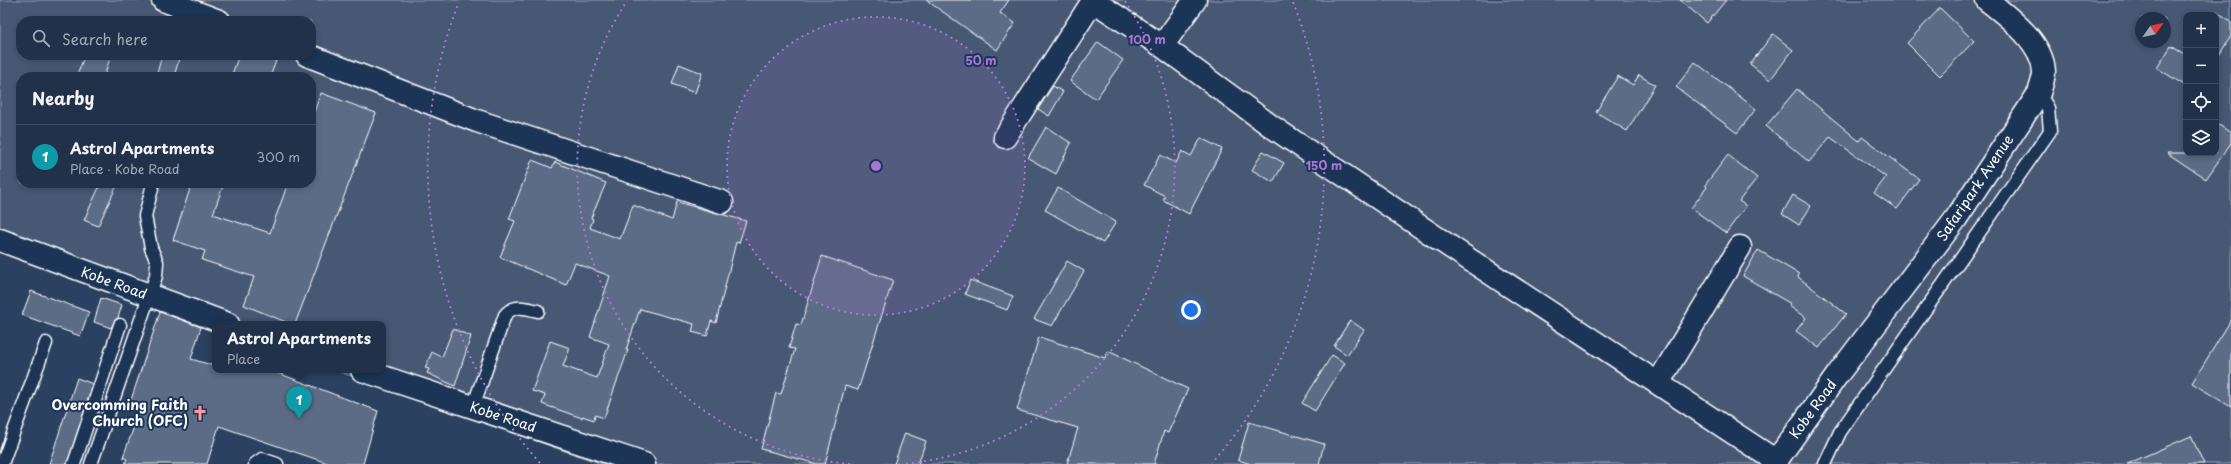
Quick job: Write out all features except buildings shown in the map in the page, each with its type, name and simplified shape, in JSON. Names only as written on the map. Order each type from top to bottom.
[{"type":"street","points":[[163,0],[206,16]]},
{"type":"street","points":[[1005,137],[1092,0],[1162,46],[1278,130],[1470,260],[1658,383],[1775,462]]},
{"type":"street","points":[[1162,46],[1195,0]]},
{"type":"street","name":"Safaripark Avenue","points":[[1838,374],[1955,220],[2040,93],[2044,72],[2034,45],[2024,33],[1987,0]]},
{"type":"street","points":[[316,59],[478,121],[722,202]]},
{"type":"street","name":"Kobe Road","points":[[0,240],[220,321]]},
{"type":"street","points":[[1658,383],[1740,247]]},
{"type":"street","name":"Kobe Road","points":[[371,373],[473,407],[612,459],[644,464]]},
{"type":"street","name":"Kobe Road","points":[[1775,462],[1838,374]]},
{"type":"lane","points":[[1825,464],[1840,432],[2050,131],[2048,108],[2040,93]]},
{"type":"lane","points":[[90,464],[148,295],[156,276],[157,262],[151,248],[145,216],[152,188]]},
{"type":"lane","points":[[473,407],[505,315],[510,310],[518,308],[538,311]]},
{"type":"lane","points":[[74,464],[120,325]]},
{"type":"lane","points":[[2,464],[46,343]]},
{"type":"lane","points":[[255,464],[262,459],[277,464]]},
{"type":"shaded area","points":[[0,0],[2231,0],[2231,464],[602,464],[343,373],[386,373],[386,321],[212,321],[212,323],[0,251]]},
{"type":"place","name":"Overcomming Faith Church (OFC)","points":[[200,413]]},
{"type":"place","name":"Astrol Apartments","points":[[299,419]]}]
